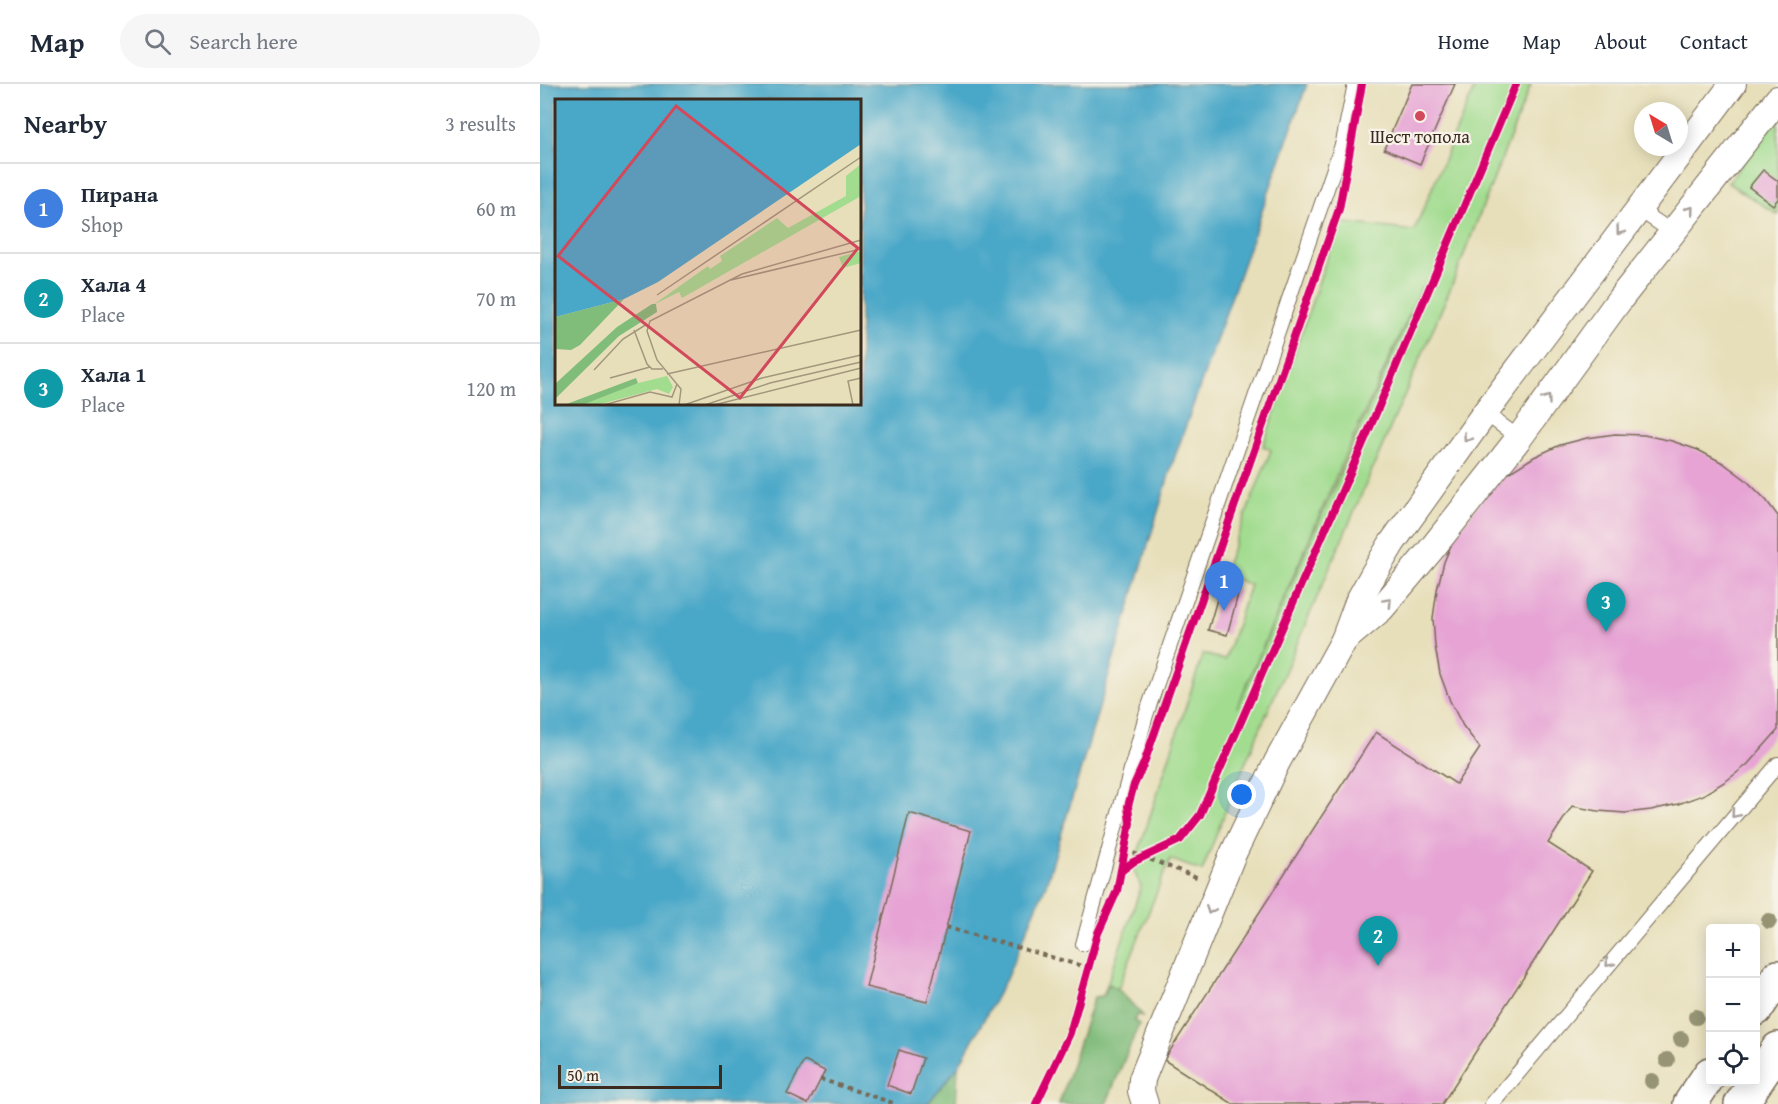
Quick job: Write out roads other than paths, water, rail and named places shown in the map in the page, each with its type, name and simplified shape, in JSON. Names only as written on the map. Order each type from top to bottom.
[{"type":"main road","points":[[1760,1002],[1778,977]]},
{"type":"main road","points":[[1741,1104],[1778,1049]]},
{"type":"main road","points":[[1690,1104],[1706,1080]]},
{"type":"street","points":[[1142,1102],[1142,1079],[1232,856],[1277,762],[1344,640],[1358,602],[1392,543],[1637,208],[1733,84]]},
{"type":"street","points":[[1344,640],[1382,608],[1399,590],[1519,438],[1588,342],[1672,232],[1778,99]]},
{"type":"lane","points":[[1083,944],[1146,715],[1343,142],[1355,84]]},
{"type":"lane","points":[[1637,208],[1672,232]]},
{"type":"lane","points":[[1485,413],[1519,438]]},
{"type":"lane","points":[[1492,1104],[1778,764]]},
{"type":"water","points":[[540,84],[1307,84],[1172,465],[1046,885],[1006,979],[958,1067],[927,1104],[540,1104]]},
{"type":"place","name":"Шест топола","points":[[1420,116]]},
{"type":"place","name":"Пирана","points":[[1224,611]]},
{"type":"place","name":"Хала 1","points":[[1606,632]]},
{"type":"place","name":"Хала 4","points":[[1378,966]]}]
